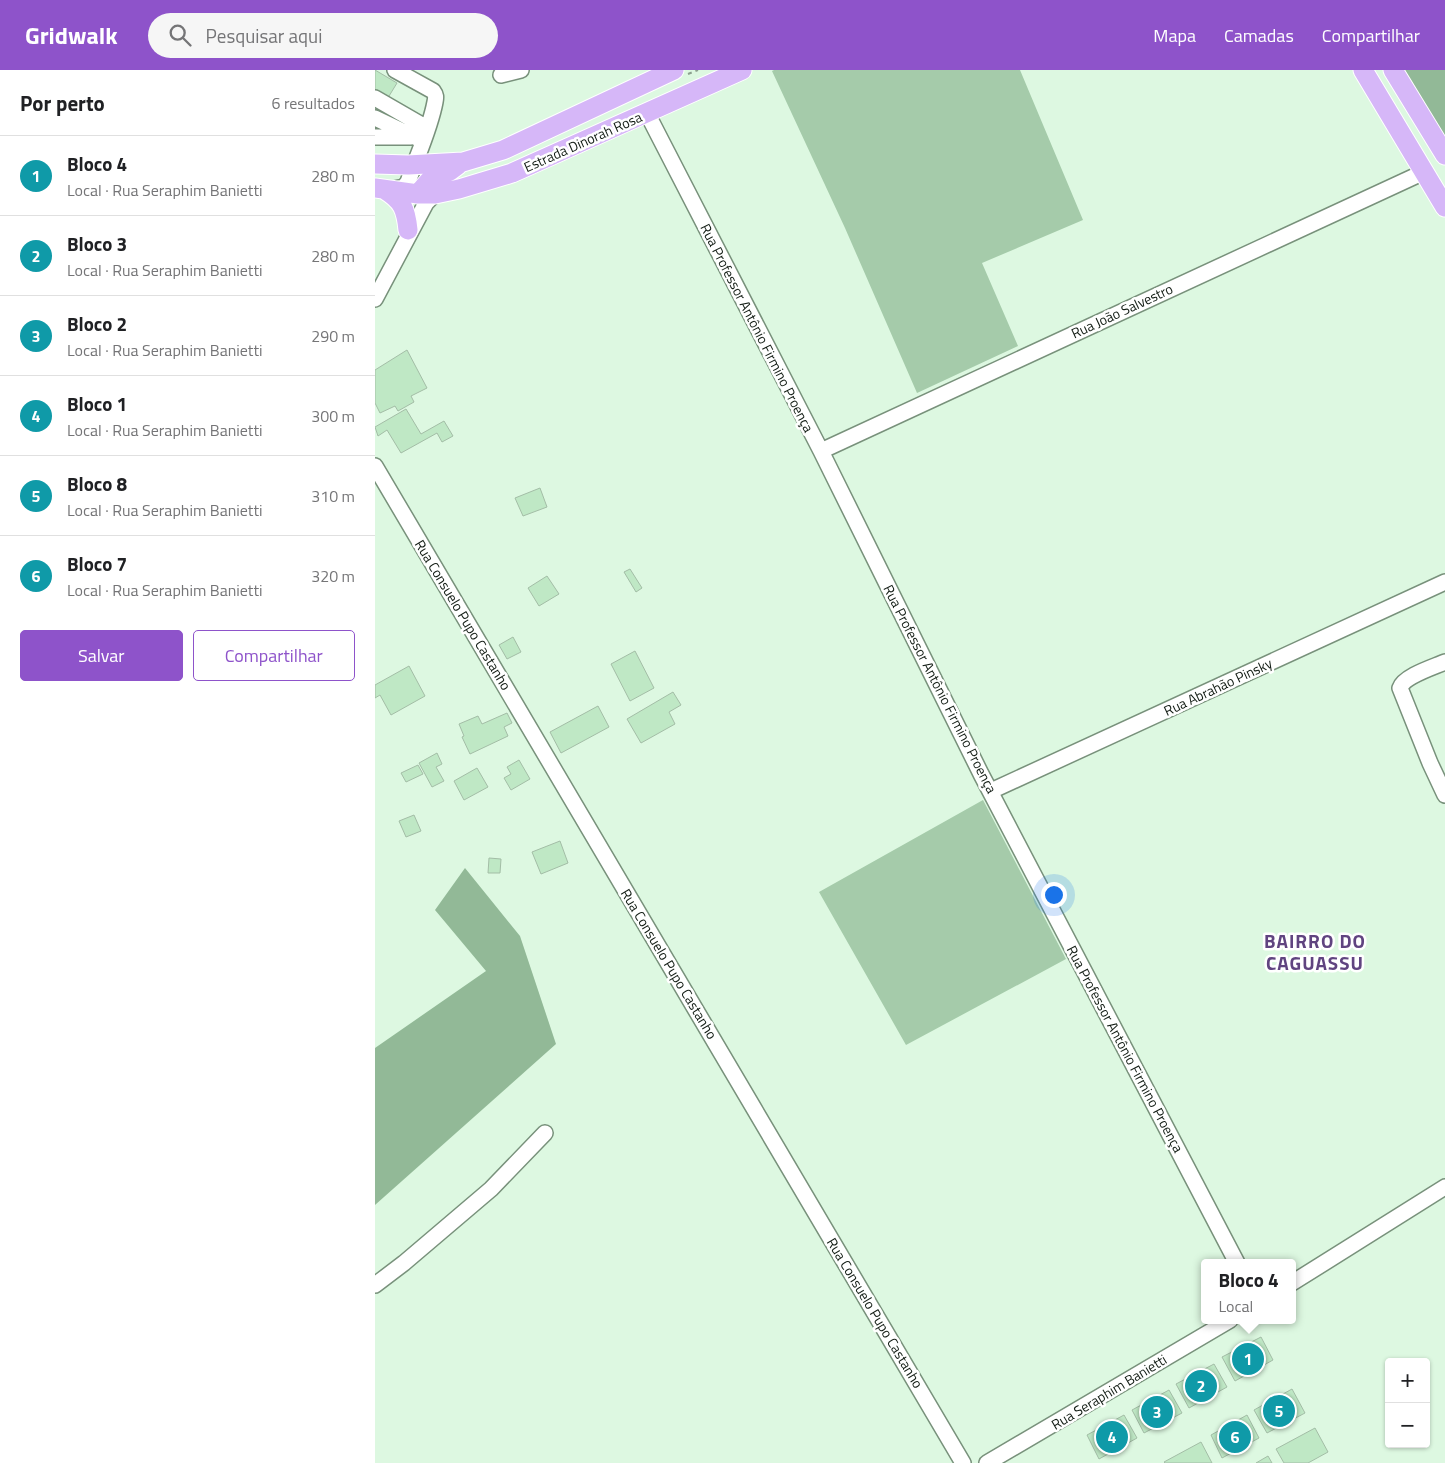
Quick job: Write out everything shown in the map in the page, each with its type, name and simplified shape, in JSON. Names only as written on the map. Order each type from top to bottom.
[{"type":"main road","name":"Estrada Dinorah Rosa","points":[[375,164],[411,165],[463,162],[503,150],[674,70]]},
{"type":"main road","name":"Estrada Dinorah Rosa","points":[[380,189],[426,194],[459,189],[512,173],[742,70]]},
{"type":"main road","points":[[1363,70],[1445,207]]},
{"type":"main road","points":[[1393,70],[1445,155]]},
{"type":"main road","points":[[426,194],[429,181],[450,172],[463,162]]},
{"type":"main road","points":[[380,189],[396,197],[404,208],[406,238]]},
{"type":"street","points":[[380,189],[405,186],[436,95],[433,91],[395,70]]},
{"type":"street","points":[[501,75],[521,70]]},
{"type":"street","points":[[375,98],[422,135]]},
{"type":"street","name":"Rua Professor Antônio Firmino Proença","points":[[647,113],[821,451],[991,791],[1235,1259]]},
{"type":"street","points":[[375,118],[422,135]]},
{"type":"street","points":[[375,137],[422,135]]},
{"type":"street","name":"Rua João Salvestro","points":[[821,451],[1424,172]]},
{"type":"street","points":[[375,299],[426,194]]},
{"type":"street","name":"Rua Consuelo Pupo Castanho","points":[[375,466],[963,1463]]},
{"type":"street","name":"Rua Abrahão Pinsky","points":[[991,791],[1445,582]]},
{"type":"street","points":[[1445,662],[1402,682],[1400,688],[1445,795]]},
{"type":"street","points":[[375,1285],[404,1263],[491,1189],[545,1133]]},
{"type":"street","points":[[1296,1280],[1445,1187]]},
{"type":"street","name":"Rua Seraphim Banietti","points":[[987,1463],[1223,1324]]},
{"type":"green space","points":[[1020,70],[1083,220],[982,263],[1018,346],[917,393],[845,228],[772,71]]},
{"type":"green space","points":[[1401,70],[1445,70],[1445,140]]},
{"type":"green space","points":[[983,800],[1066,959],[906,1045],[819,892]]},
{"type":"green space","points":[[465,868],[520,936],[556,1044],[375,1205],[375,1048],[486,971],[435,910]]},
{"type":"building","points":[[375,70],[397,83],[375,119]]},
{"type":"building","points":[[407,350],[427,388],[411,396],[414,402],[398,411],[395,406],[380,413],[375,403],[375,370]]},
{"type":"building","points":[[406,409],[421,434],[444,421],[453,436],[442,442],[437,433],[401,453],[387,430],[378,436],[375,427]]},
{"type":"building","points":[[540,488],[547,507],[523,516],[515,498]]},
{"type":"building","points":[[630,569],[642,588],[636,592],[624,572]]},
{"type":"building","points":[[547,576],[559,594],[539,606],[528,588]]},
{"type":"building","points":[[513,637],[521,652],[507,659],[499,645]]},
{"type":"building","points":[[635,651],[654,688],[630,701],[611,664]]},
{"type":"building","points":[[409,666],[425,696],[391,715],[380,695],[375,698],[375,685]]},
{"type":"building","points":[[673,692],[681,705],[669,712],[675,724],[641,743],[627,719]]},
{"type":"building","points":[[598,706],[609,727],[561,753],[550,732]]},
{"type":"building","points":[[507,713],[512,723],[504,727],[508,736],[470,754],[462,737],[464,736],[459,724],[478,716],[482,724]]},
{"type":"building","points":[[437,753],[442,764],[436,767],[444,781],[432,787],[419,763]]},
{"type":"building","points":[[519,760],[530,779],[511,790],[504,778],[511,774],[507,767]]},
{"type":"building","points":[[418,765],[423,774],[406,782],[401,773]]},
{"type":"building","points":[[477,768],[488,787],[464,800],[454,781]]},
{"type":"building","points":[[414,815],[421,831],[406,837],[399,821]]},
{"type":"building","points":[[560,841],[568,863],[541,874],[532,852]]},
{"type":"building","points":[[489,858],[501,859],[500,873],[488,873]]},
{"type":"building","points":[[1261,1337],[1273,1360],[1235,1381],[1222,1357]]},
{"type":"building","points":[[1214,1364],[1227,1387],[1189,1408],[1176,1384]]},
{"type":"building","points":[[1292,1389],[1305,1413],[1267,1433],[1254,1410]]},
{"type":"building","points":[[1169,1390],[1182,1413],[1144,1433],[1132,1410]]},
{"type":"building","points":[[1124,1415],[1137,1438],[1099,1459],[1087,1435]]},
{"type":"building","points":[[1247,1415],[1259,1438],[1222,1458],[1211,1435]]},
{"type":"building","points":[[1315,1428],[1328,1452],[1308,1463],[1284,1463],[1276,1449]]},
{"type":"building","points":[[1201,1442],[1212,1463],[1164,1462]]},
{"type":"building","points":[[1268,1456],[1272,1463],[1256,1463]]},
{"type":"place","name":"Bloco 4","points":[[1248,1359]]},
{"type":"place","name":"Bloco 3","points":[[1201,1386]]},
{"type":"place","name":"Bloco 8","points":[[1279,1411]]},
{"type":"place","name":"Bloco 2","points":[[1157,1412]]},
{"type":"place","name":"Bloco 1","points":[[1112,1437]]},
{"type":"place","name":"Bloco 7","points":[[1235,1437]]},
{"type":"district","name":"BAIRRO DO CAGUASSU","points":[[1315,952]]}]
